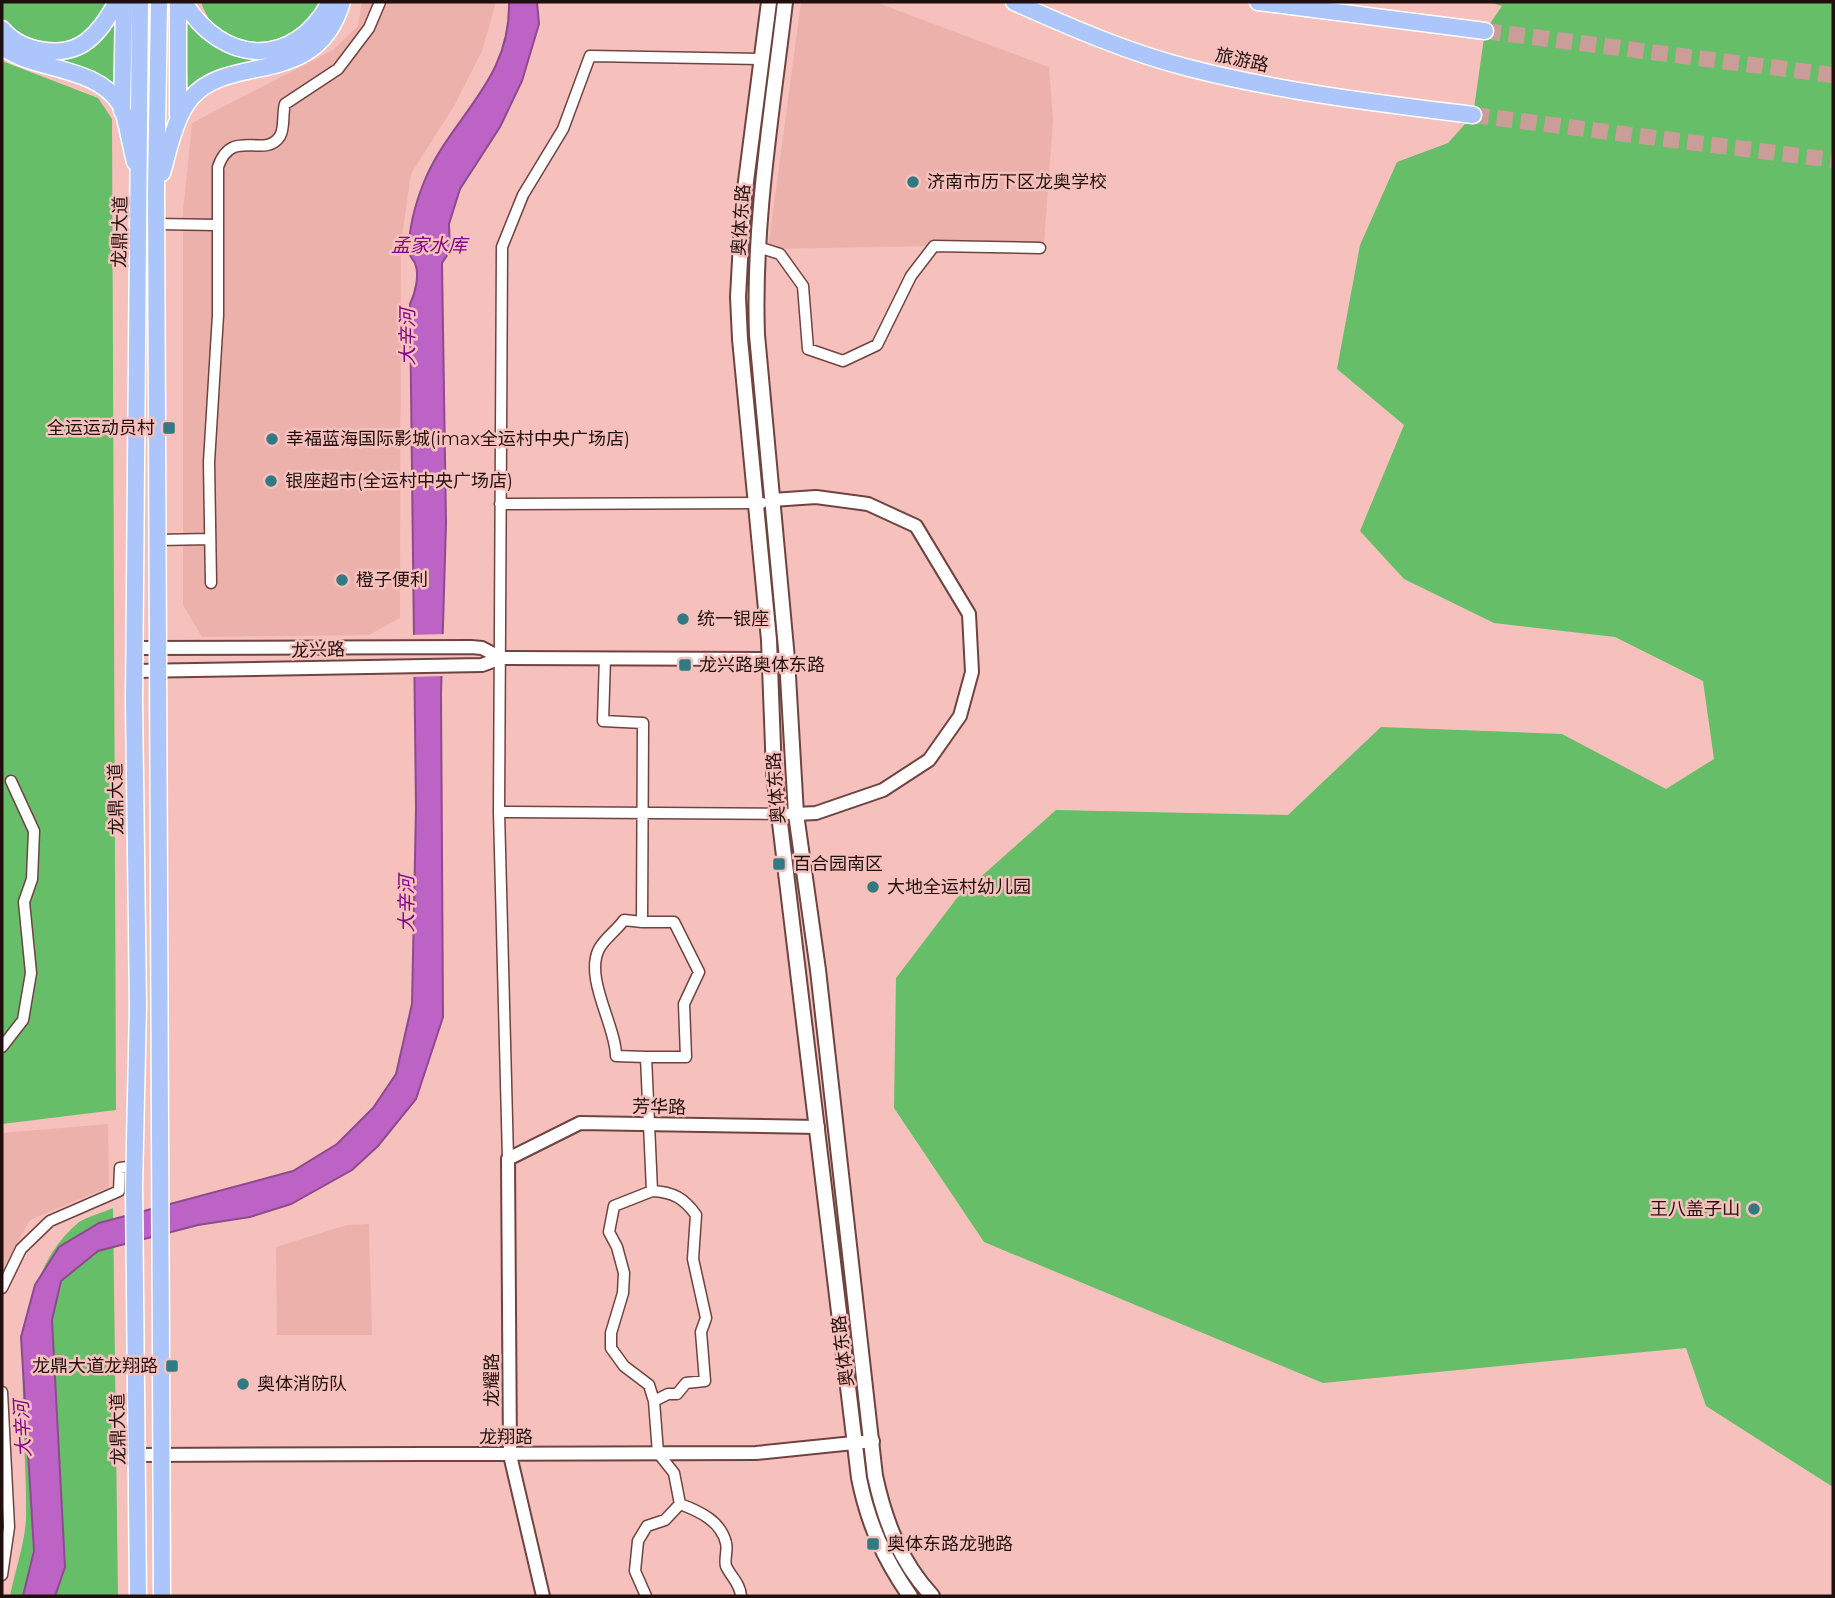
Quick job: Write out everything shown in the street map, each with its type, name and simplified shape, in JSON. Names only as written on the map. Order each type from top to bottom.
[{"type":"main road","points":[[2,29],[26,46],[47,51],[68,49],[85,44],[104,26],[117,2]]},
{"type":"main road","points":[[122,111],[124,2]]},
{"type":"main road","name":"龙鼎大道","points":[[139,2],[148,191],[157,224],[164,1454],[162,1596]]},
{"type":"main road","name":"龙鼎大道","points":[[138,1596],[134,1187],[138,1006],[134,671],[148,191],[159,2]]},
{"type":"main road","points":[[176,125],[180,102],[178,2]]},
{"type":"main road","points":[[184,2],[197,23],[229,47],[258,53],[291,45],[315,26],[330,2]]},
{"type":"main road","points":[[148,191],[176,125],[192,97],[215,82],[281,65],[300,56],[324,37],[338,18],[342,2]]},
{"type":"main road","points":[[769,2],[743,205],[738,297],[780,816],[854,1444],[865,1506],[876,1538],[889,1565],[910,1596]]},
{"type":"main road","name":"奥体东路","points":[[785,2],[767,137],[758,247],[757,335],[788,659],[796,814],[818,970],[882,1508],[894,1542],[913,1576],[932,1596]]},
{"type":"main road","name":"旅游路","points":[[1014,2],[1082,32],[1187,68],[1303,92],[1473,116]]},
{"type":"main road","points":[[1258,2],[1485,31]]},
{"type":"main road","points":[[2,47],[26,60],[92,81],[108,92],[121,105],[148,191]]},
{"type":"street","points":[[211,583],[209,462],[218,315],[217,184],[222,154],[232,146],[269,144],[278,139],[283,131],[285,104],[338,69],[369,28],[380,2]]},
{"type":"street","points":[[508,1159],[499,812],[502,247],[523,195],[564,129],[590,57],[761,59]]},
{"type":"street","points":[[157,224],[217,225]]},
{"type":"street","points":[[758,247],[780,254],[803,286],[808,349],[843,361],[877,345],[911,276],[934,246],[1040,248]]},
{"type":"street","points":[[499,812],[780,816],[816,813],[883,790],[929,760],[960,716],[972,672],[969,614],[916,526],[868,504],[816,497],[772,500],[755,505],[500,504]]},
{"type":"street","points":[[158,540],[211,539]]},
{"type":"street","name":"龙兴路","points":[[135,648],[471,647],[482,648],[501,658]]},
{"type":"street","name":"龙兴路","points":[[134,671],[160,673],[388,665],[482,665],[501,658],[788,659]]},
{"type":"street","points":[[605,658],[603,722],[643,723],[642,922]]},
{"type":"street","points":[[2,1047],[23,1020],[31,973],[24,902],[32,879],[34,831],[11,781]]},
{"type":"street","points":[[624,920],[642,922],[674,922],[699,972],[684,1004],[686,1057],[616,1056],[616,1041],[599,1001],[599,950],[624,920]]},
{"type":"street","points":[[646,1057],[652,1191]]},
{"type":"street","name":"芳华路","points":[[508,1159],[580,1123],[818,1127]]},
{"type":"street","name":"龙耀路","points":[[508,1159],[510,1455],[543,1596]]},
{"type":"street","points":[[2,1288],[21,1249],[50,1221],[119,1191],[120,1168],[135,1166]]},
{"type":"street","points":[[654,1401],[668,1394],[677,1394],[686,1383],[705,1381],[701,1332],[706,1318],[693,1259],[696,1215],[679,1197],[668,1192],[652,1191],[614,1206],[609,1232],[617,1247],[624,1273],[622,1293],[611,1333],[611,1348],[624,1366],[649,1385],[654,1401],[657,1453],[674,1473],[680,1504]]},
{"type":"street","points":[[2,1392],[9,1527],[2,1575]]},
{"type":"street","name":"龙翔路","points":[[138,1455],[756,1453],[873,1441]]},
{"type":"street","points":[[646,1596],[635,1571],[638,1541],[647,1526],[665,1520],[680,1504]]},
{"type":"street","points":[[680,1504],[700,1511],[718,1528],[726,1542],[726,1566],[735,1577],[741,1596]]},
{"type":"shaded area","points":[[362,2],[495,2],[482,51],[454,106],[411,174],[401,243],[400,618],[369,635],[202,637],[183,605],[183,211],[192,123],[333,50],[358,26]]},
{"type":"shaded area","name":"济南市历下区龙奥学校","points":[[801,2],[875,2],[1049,67],[1053,120],[1044,244],[768,249]]},
{"type":"shaded area","points":[[108,1124],[109,1187],[30,1220],[2,1270],[2,1133]]},
{"type":"shaded area","points":[[369,1224],[372,1335],[277,1335],[276,1247],[347,1225]]},
{"type":"green space","points":[[2,2],[112,2],[90,33],[79,40],[56,45],[33,40],[11,28],[2,20]]},
{"type":"green space","points":[[201,2],[323,2],[308,22],[290,38],[258,44],[236,41],[227,36],[211,22]]},
{"type":"green space","points":[[1489,2],[1833,2],[1833,1487],[1706,1406],[1686,1348],[1323,1383],[984,1242],[894,1108],[896,978],[957,898],[1056,810],[1288,815],[1381,727],[1562,734],[1666,789],[1714,759],[1703,681],[1615,637],[1494,623],[1404,579],[1360,531],[1404,425],[1337,369],[1360,245],[1397,162],[1448,143],[1473,115],[1485,31],[1502,6]]},
{"type":"green space","points":[[337,9],[298,54],[188,95],[185,17],[210,44],[239,55],[256,57]]},
{"type":"green space","points":[[119,18],[118,93],[6,43],[56,54],[81,52],[93,46]]},
{"type":"green space","points":[[2,61],[98,98],[112,119],[116,1110],[2,1124]]},
{"type":"green space","points":[[113,1208],[118,1596],[10,1596],[26,1518],[23,1398],[28,1319],[38,1282],[54,1250],[79,1222]]},
{"type":"water","name":"孟家水库","points":[[509,2],[537,2],[539,24],[522,81],[500,127],[460,189],[449,224],[450,251],[442,263],[446,523],[441,694],[443,1017],[416,1099],[378,1146],[352,1170],[291,1204],[250,1217],[198,1225],[98,1251],[61,1281],[52,1320],[65,1567],[55,1596],[23,1596],[34,1551],[21,1337],[35,1285],[59,1247],[99,1223],[293,1171],[337,1144],[373,1108],[396,1074],[412,1004],[416,808],[410,304],[417,273],[409,253],[410,232],[421,190],[435,159],[490,77],[500,55],[507,30]]},
{"type":"pier","points":[[446,634],[445,676],[410,677],[409,635]]},
{"type":"tunnel","points":[[1485,31],[1833,75]]},
{"type":"tunnel","points":[[1473,115],[1833,160]]},
{"type":"place","name":"济南市历下区龙奥学校","points":[[913,182]]},
{"type":"place","name":"全运运动员村","points":[[169,428]]},
{"type":"place","name":"幸福蓝海国际影城(imax全运村中央广场店)","points":[[272,439]]},
{"type":"place","name":"银座超市(全运村中央广场店)","points":[[271,481]]},
{"type":"place","name":"橙子便利","points":[[342,580]]},
{"type":"place","name":"统一银座","points":[[683,619]]},
{"type":"place","name":"龙兴路奥体东路","points":[[685,665]]},
{"type":"place","name":"百合园南区","points":[[779,864]]},
{"type":"place","name":"大地全运村幼儿园","points":[[873,887]]},
{"type":"place","name":"王八盖子山","points":[[1754,1209]]},
{"type":"place","name":"龙鼎大道龙翔路","points":[[172,1366]]},
{"type":"place","name":"奥体消防队","points":[[243,1384]]},
{"type":"place","name":"奥体东路龙驰路","points":[[873,1544]]},
{"type":"water label","name":"大辛河","points":[[407,337]]},
{"type":"water label","name":"大辛河","points":[[406,904]]},
{"type":"water label","name":"大辛河","points":[[22,1429]]}]
